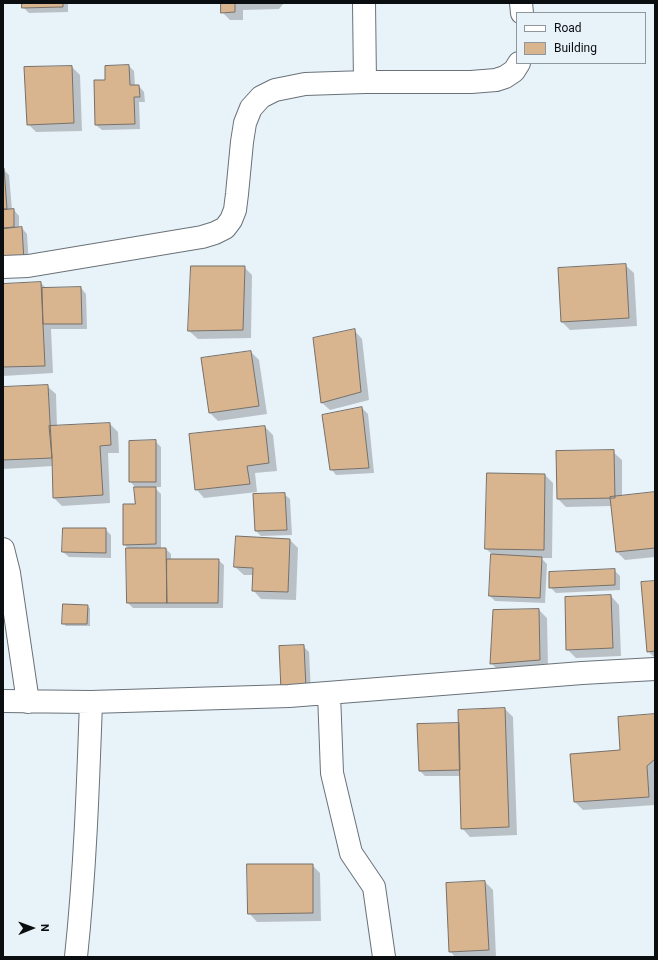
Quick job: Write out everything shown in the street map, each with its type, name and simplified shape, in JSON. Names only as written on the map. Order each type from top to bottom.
[{"type":"street","points":[[364,3],[365,82]]},
{"type":"street","points":[[3,267],[28,266],[175,242],[215,234],[225,228],[231,220],[235,210],[245,123],[251,108],[261,97],[275,90],[305,84],[365,82],[471,82],[496,80],[514,72],[518,64]]},
{"type":"street","points":[[3,549],[28,702]]},
{"type":"street","points":[[3,701],[91,702],[289,696],[582,673],[655,669]]},
{"type":"street","points":[[329,693],[332,773],[351,853],[374,886],[384,957]]},
{"type":"street","points":[[76,957],[86,835],[91,702]]},
{"type":"building","points":[[22,3],[63,3],[63,7],[22,8]]},
{"type":"building","points":[[221,3],[235,3],[235,12],[221,13]]},
{"type":"building","points":[[129,65],[130,85],[139,85],[140,97],[134,97],[135,124],[95,125],[94,80],[105,80],[105,66]]},
{"type":"building","points":[[72,66],[74,123],[27,125],[24,67]]},
{"type":"building","points":[[4,168],[7,209],[3,209]]},
{"type":"building","points":[[14,209],[14,227],[3,228],[3,210]]},
{"type":"building","points":[[22,227],[24,261],[3,261],[3,229]]},
{"type":"building","points":[[626,264],[629,318],[561,322],[558,268]]},
{"type":"building","points":[[191,266],[245,266],[243,330],[188,331]]},
{"type":"building","points":[[41,282],[45,366],[3,367],[3,284]]},
{"type":"building","points":[[81,287],[82,324],[43,324],[42,288]]},
{"type":"building","points":[[355,329],[361,392],[321,403],[313,338]]},
{"type":"building","points":[[251,351],[259,406],[209,413],[201,358]]},
{"type":"building","points":[[48,385],[52,458],[3,460],[3,387]]},
{"type":"building","points":[[362,407],[369,468],[330,470],[322,415]]},
{"type":"building","points":[[110,423],[111,445],[100,446],[103,495],[53,498],[52,458],[49,426]]},
{"type":"building","points":[[265,426],[269,463],[247,466],[250,484],[195,490],[189,434]]},
{"type":"building","points":[[156,440],[156,482],[129,482],[129,441]]},
{"type":"building","points":[[614,450],[615,498],[557,499],[556,451]]},
{"type":"building","points":[[487,473],[545,474],[544,550],[485,549]]},
{"type":"building","points":[[134,487],[156,487],[156,544],[123,545],[123,504],[135,504]]},
{"type":"building","points":[[655,492],[655,548],[616,552],[610,497]]},
{"type":"building","points":[[285,493],[287,530],[255,531],[253,494]]},
{"type":"building","points":[[63,528],[106,528],[106,553],[62,552]]},
{"type":"building","points":[[236,536],[290,539],[288,592],[252,591],[253,568],[234,567]]},
{"type":"building","points":[[126,548],[166,548],[167,603],[127,603]]},
{"type":"building","points":[[491,554],[542,557],[540,598],[489,596]]},
{"type":"building","points":[[167,559],[219,559],[218,603],[167,603]]},
{"type":"building","points":[[615,569],[615,585],[549,588],[549,572]]},
{"type":"building","points":[[655,581],[655,651],[647,652],[641,582]]},
{"type":"building","points":[[611,595],[613,648],[566,650],[565,597]]},
{"type":"building","points":[[63,604],[88,605],[87,624],[62,624]]},
{"type":"building","points":[[539,609],[540,660],[490,664],[493,610]]},
{"type":"building","points":[[304,645],[306,688],[281,690],[279,646]]},
{"type":"building","points":[[505,708],[509,827],[461,829],[458,710]]},
{"type":"building","points":[[655,714],[655,759],[647,766],[649,797],[574,802],[570,754],[620,750],[618,717]]},
{"type":"building","points":[[459,723],[460,770],[419,771],[417,724]]},
{"type":"building","points":[[247,864],[313,864],[313,913],[248,914]]},
{"type":"building","points":[[485,881],[489,950],[449,952],[446,883]]}]
